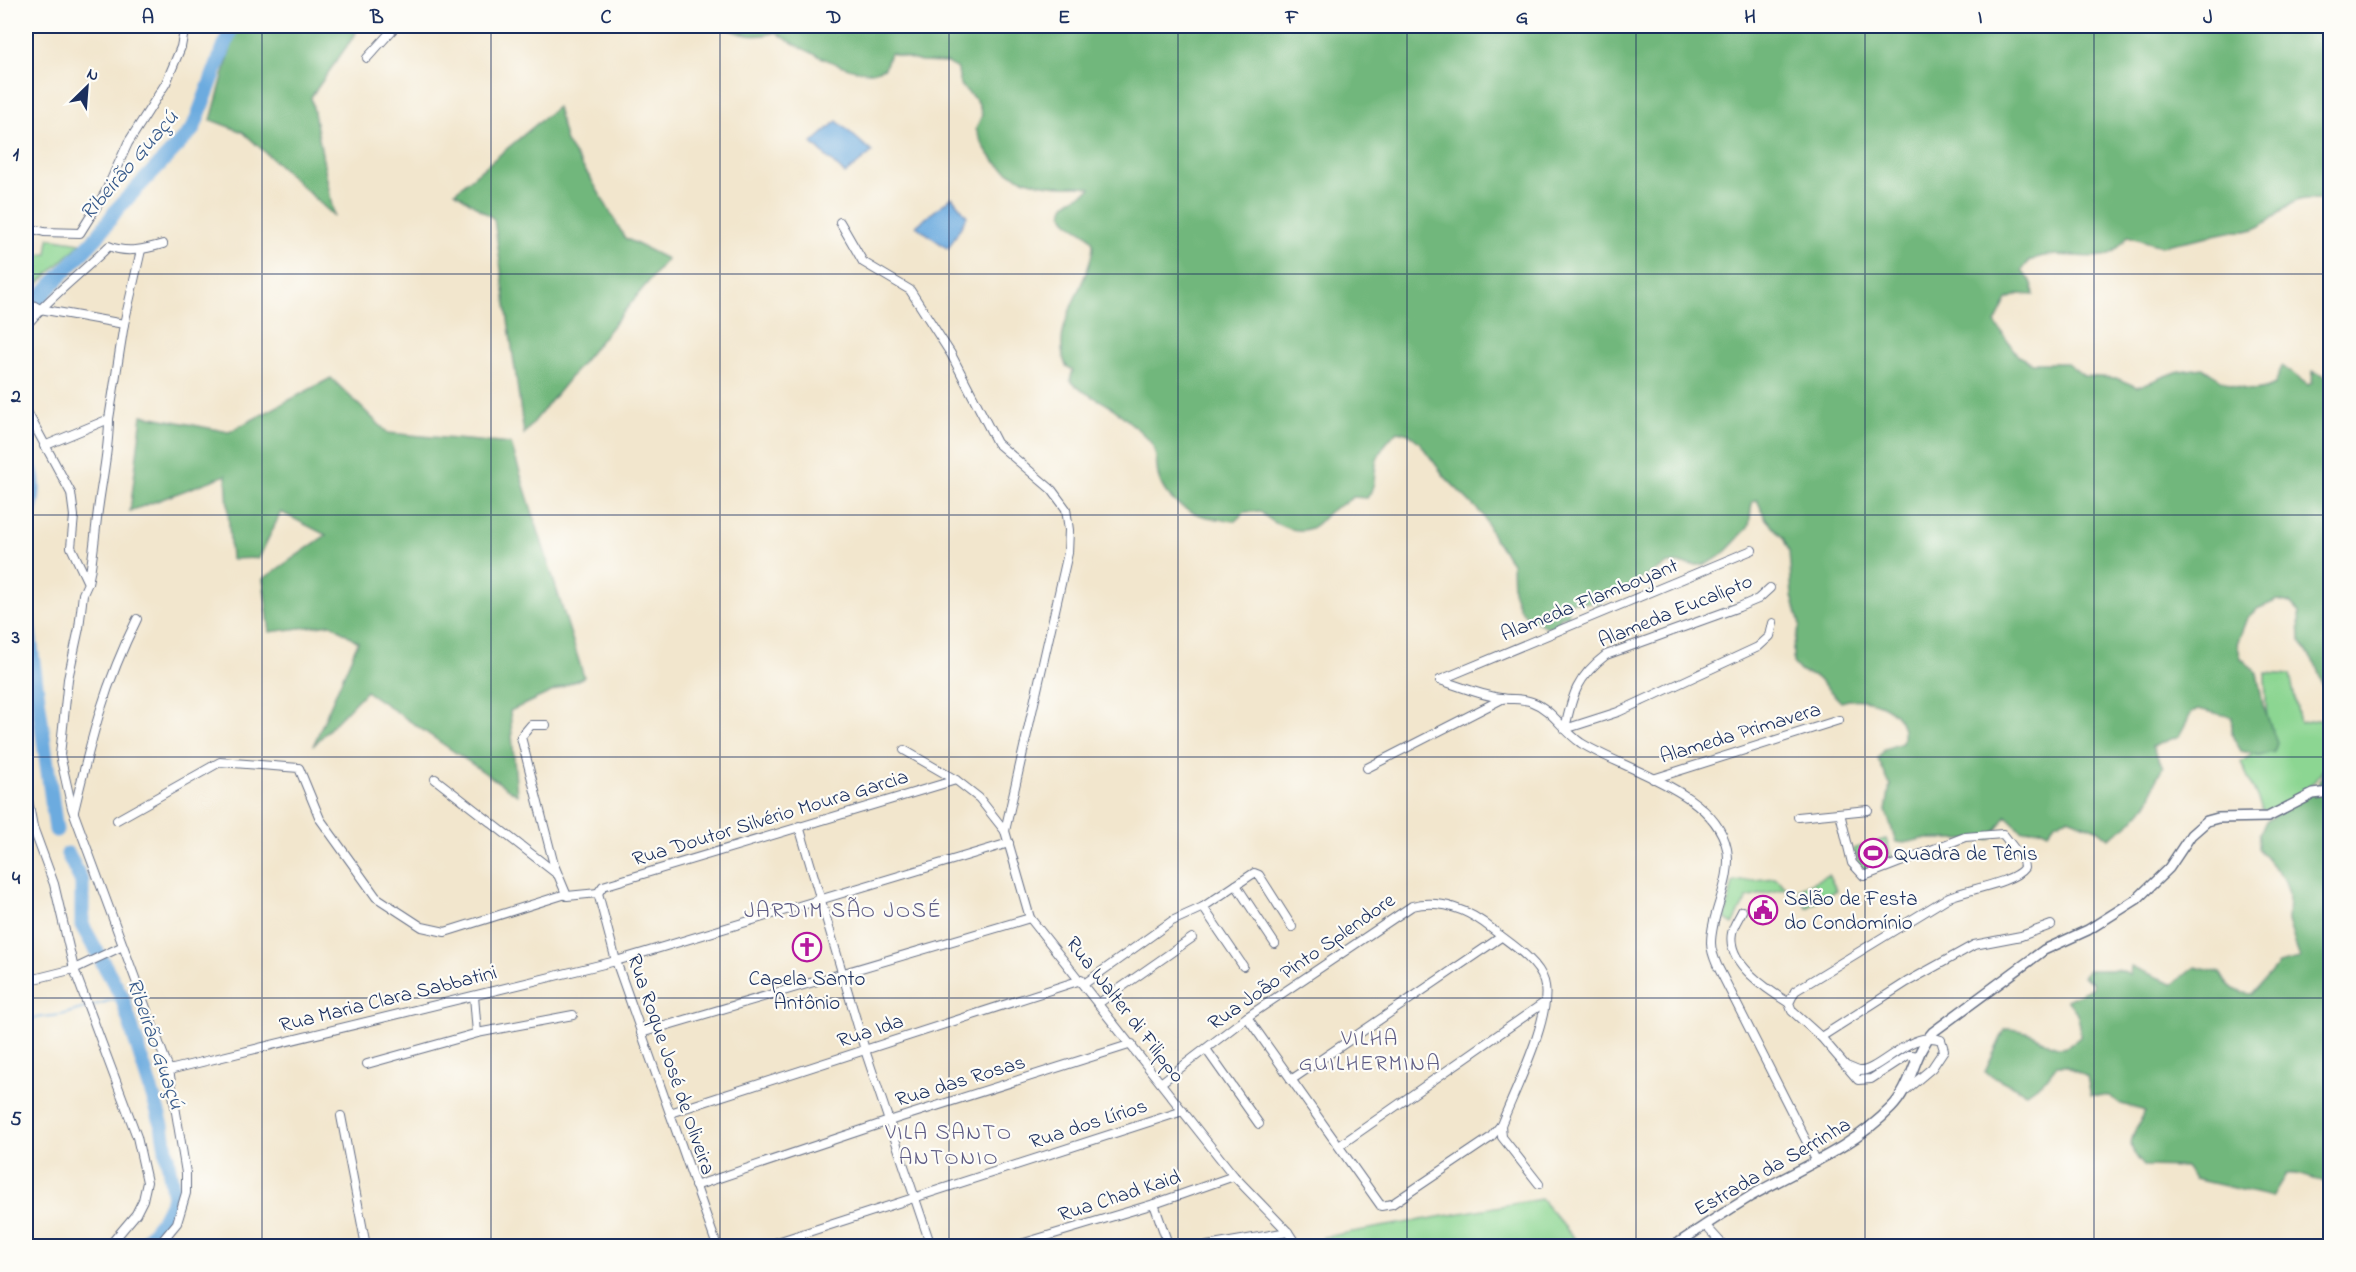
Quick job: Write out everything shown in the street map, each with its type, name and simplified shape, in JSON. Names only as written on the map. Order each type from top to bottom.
[{"type":"street","points":[[26,227],[44,232],[80,233],[105,193],[128,143],[166,83],[181,47],[185,26]]},
{"type":"street","points":[[367,58],[396,26]]},
{"type":"street","points":[[840,222],[863,262],[910,290],[951,354],[997,443],[1052,490],[1066,509],[1070,530],[1068,553],[1005,831]]},
{"type":"street","points":[[26,326],[32,304],[109,246],[115,249],[141,250],[163,244]]},
{"type":"street","points":[[141,250],[123,324],[109,419],[109,443],[99,500],[95,553],[80,609],[80,628],[63,713],[60,755],[74,812],[169,1070],[186,1173],[186,1193],[183,1210],[177,1223],[158,1246]]},
{"type":"street","points":[[32,304],[123,324]]},
{"type":"street","points":[[26,410],[72,493],[74,516],[71,547],[88,582]]},
{"type":"street","points":[[44,446],[109,419]]},
{"type":"street","name":"Alameda Flamboyant","points":[[1502,699],[1440,680],[1752,550]]},
{"type":"street","name":"Alameda Eucalipto","points":[[1565,729],[1576,687],[1588,669],[1606,655],[1739,608],[1758,599],[1770,588]]},
{"type":"street","points":[[74,812],[99,707],[118,657],[137,619]]},
{"type":"street","points":[[1565,729],[1617,712],[1758,647],[1770,636],[1773,623]]},
{"type":"street","points":[[1367,768],[1502,699],[1518,698],[1534,702],[1547,710],[1565,729],[1598,752],[1653,778],[1683,795],[1706,813],[1721,829],[1727,852],[1724,887],[1712,927],[1711,946],[1717,965],[1817,1162]]},
{"type":"street","name":"Alameda Primavera","points":[[1653,778],[1839,720]]},
{"type":"street","points":[[546,725],[531,725],[521,737],[558,875],[566,894]]},
{"type":"street","points":[[26,747],[28,800],[33,828],[54,884],[74,969],[136,1137],[147,1182],[143,1200],[136,1214],[109,1246]]},
{"type":"street","name":"Rua Walter di Filippo","points":[[904,750],[956,780],[979,798],[1005,831],[1030,918],[1132,1044],[1234,1176],[1288,1232],[1297,1246]]},
{"type":"street","points":[[117,820],[220,762],[299,768],[320,819],[376,897],[422,927],[445,932],[566,894],[598,893]]},
{"type":"street","points":[[435,779],[558,875]]},
{"type":"street","name":"Rua Doutor Silvério Moura Garcia","points":[[598,893],[603,886],[956,780]]},
{"type":"street","name":"Estrada da Serrinha","points":[[1674,1246],[1752,1196],[1817,1162],[1865,1132],[1893,1107],[1906,1090],[1926,1039],[2044,950],[2088,930],[2137,899],[2169,868],[2191,835],[2207,821],[2218,818],[2268,817],[2313,794],[2331,792]]},
{"type":"street","points":[[1798,817],[1868,810]]},
{"type":"street","points":[[1840,813],[1852,864],[1864,876],[1965,837],[2003,834],[2023,860],[2024,868],[2017,877],[1971,888],[1949,897],[1795,991],[1790,1004],[1792,1011],[1821,1038],[1858,1080],[1871,1079],[1908,1054],[1913,1055],[1916,1061]]},
{"type":"street","points":[[799,826],[866,1050],[913,1198],[931,1246]]},
{"type":"street","name":"Rua Maria Clara Sabbatini","points":[[169,1070],[616,961],[1009,843]]},
{"type":"street","name":"Rua Ida","points":[[670,1113],[1082,982],[1172,921],[1203,907],[1251,874],[1259,875],[1292,927]]},
{"type":"street","points":[[1236,885],[1275,944]]},
{"type":"street","name":"Rua Roque José de Oliveira","points":[[598,893],[616,961],[717,1246]]},
{"type":"street","name":"Rua João Pinto Splendore","points":[[1162,1082],[1247,1017],[1412,906],[1425,903],[1451,906],[1472,915],[1501,937],[1535,966],[1544,981],[1545,1002],[1541,1024],[1501,1125]]},
{"type":"street","points":[[1203,907],[1243,966]]},
{"type":"street","points":[[1742,911],[1732,931],[1731,943],[1736,954],[1755,982],[1790,1004]]},
{"type":"street","points":[[641,1033],[1030,918]]},
{"type":"street","points":[[1821,1038],[1907,982],[1974,945],[2021,936],[2051,925]]},
{"type":"street","points":[[1291,1080],[1501,937]]},
{"type":"street","points":[[1099,1003],[1191,938]]},
{"type":"street","points":[[26,981],[74,969],[123,946]]},
{"type":"street","points":[[474,996],[478,1033]]},
{"type":"street","points":[[1339,1146],[1545,1002]]},
{"type":"street","points":[[367,1064],[478,1033],[573,1015]]},
{"type":"street","points":[[1247,1017],[1376,1202],[1386,1207],[1490,1138],[1501,1125]]},
{"type":"street","points":[[1844,1065],[1860,1071],[1867,1070],[1906,1045],[1926,1039],[1941,1040],[1944,1050],[1932,1068],[1906,1090]]},
{"type":"street","name":"Rua das Rosas","points":[[695,1186],[889,1121],[1132,1044]]},
{"type":"street","points":[[1206,1048],[1259,1124]]},
{"type":"street","name":"Rua dos Lírios","points":[[765,1246],[1183,1111]]},
{"type":"street","points":[[341,1116],[366,1246]]},
{"type":"street","points":[[1501,1125],[1502,1137],[1539,1184]]},
{"type":"street","name":"Rua Chad Kaid","points":[[1014,1246],[1154,1204],[1234,1176]]},
{"type":"street","points":[[1154,1204],[1167,1240],[1173,1246]]},
{"type":"street","points":[[1705,1225],[1724,1246]]},
{"type":"street","points":[[1207,1246],[1288,1232]]},
{"type":"street","points":[[800,1235],[803,1246]]},
{"type":"green space","points":[[237,26],[354,26],[356,33],[311,97],[334,216],[243,132],[211,120]]},
{"type":"green space","points":[[722,26],[2330,26],[2330,160],[2328,163],[2330,200],[2298,201],[2252,230],[2234,231],[2161,246],[2128,236],[2116,250],[2107,255],[2038,257],[2028,262],[2022,271],[2032,283],[2034,295],[2019,294],[2007,299],[1995,323],[2018,356],[2032,363],[2067,363],[2084,376],[2116,378],[2137,387],[2179,371],[2203,368],[2229,384],[2256,390],[2275,384],[2282,366],[2308,385],[2312,383],[2313,371],[2330,378],[2330,706],[2316,666],[2300,641],[2299,613],[2290,603],[2278,600],[2257,609],[2247,618],[2237,644],[2241,658],[2257,673],[2263,705],[2277,743],[2274,752],[2259,755],[2241,751],[2232,735],[2232,717],[2198,709],[2192,712],[2179,736],[2152,747],[2163,767],[2150,798],[2136,818],[2109,838],[2099,830],[2068,818],[2055,823],[2048,832],[2042,829],[2022,831],[2006,816],[1991,839],[1922,839],[1905,843],[1896,842],[1886,811],[1890,785],[1878,759],[1885,749],[1902,743],[1903,731],[1900,721],[1894,713],[1875,702],[1852,700],[1841,702],[1816,677],[1801,672],[1793,663],[1793,647],[1800,625],[1792,596],[1789,551],[1783,538],[1766,519],[1757,500],[1753,501],[1748,528],[1714,560],[1700,565],[1668,564],[1599,603],[1569,602],[1567,606],[1569,616],[1560,617],[1559,624],[1554,630],[1528,618],[1519,608],[1513,591],[1512,563],[1495,540],[1482,514],[1445,477],[1419,442],[1409,434],[1397,431],[1383,448],[1378,456],[1372,489],[1367,498],[1353,497],[1332,510],[1311,528],[1297,530],[1283,527],[1260,511],[1245,512],[1235,521],[1211,518],[1188,510],[1169,497],[1163,487],[1158,475],[1155,451],[1146,437],[1115,410],[1080,389],[1070,380],[1073,370],[1066,366],[1062,351],[1062,336],[1090,262],[1093,247],[1092,241],[1085,233],[1065,219],[1063,209],[1069,201],[1091,188],[1033,182],[1020,178],[998,165],[989,155],[976,129],[982,115],[978,102],[960,85],[958,70],[948,63],[921,62],[890,53],[885,68],[873,72],[861,71],[822,58],[776,32],[749,35]]},
{"type":"green space","points":[[557,107],[566,142],[591,179],[625,238],[667,259],[524,434],[494,219],[455,192]]},
{"type":"green space","points":[[49,238],[81,243],[26,295],[26,256],[47,254]]},
{"type":"green space","points":[[331,378],[388,433],[511,444],[584,677],[510,711],[517,795],[366,691],[313,746],[358,642],[331,624],[270,632],[263,579],[326,535],[281,512],[259,558],[231,559],[226,475],[130,511],[142,415],[229,432]]},
{"type":"green space","points":[[2265,673],[2290,675],[2300,723],[2330,717],[2331,746],[2326,765],[2304,792],[2274,809],[2263,811],[2241,762],[2257,751],[2267,726]]},
{"type":"green space","points":[[2330,760],[2330,1181],[2286,1174],[2272,1197],[2194,1179],[2185,1167],[2144,1166],[2131,1145],[2145,1111],[2118,1103],[2110,1096],[2091,1095],[2087,1077],[2066,1065],[2057,1065],[2047,1078],[2026,1093],[1985,1072],[2005,1029],[2026,1032],[2059,1047],[2072,1043],[2080,1037],[2078,1017],[2067,1000],[2092,988],[2092,982],[2083,977],[2088,970],[2118,970],[2130,975],[2131,966],[2173,984],[2195,967],[2220,973],[2233,988],[2252,994],[2278,964],[2300,959],[2288,921],[2289,894],[2285,881],[2258,848],[2259,835],[2266,821],[2315,790]]},
{"type":"green space","name":"Quadra de Tênis","points":[[1886,839],[1892,857],[1862,870],[1853,849]]},
{"type":"green space","points":[[1828,875],[1837,890],[1807,908],[1798,889]]},
{"type":"green space","points":[[1775,878],[1787,888],[1747,898],[1733,924],[1725,919],[1733,882]]},
{"type":"green space","points":[[1541,1199],[1581,1246],[1324,1246],[1323,1237]]},
{"type":"water","points":[[837,121],[872,152],[845,174],[812,143]]},
{"type":"water","points":[[952,197],[967,216],[948,249],[916,226]]},
{"type":"waterway","name":"Ribeirão Guaçú","points":[[26,312],[98,236],[117,209],[193,129],[232,26]]},
{"type":"waterway","name":"Ribeirão Guaçú","points":[[26,460],[33,482],[31,506],[26,520]]},
{"type":"waterway","name":"Ribeirão Guaçú","points":[[26,611],[56,830]]},
{"type":"waterway","name":"Ribeirão Guaçú","points":[[68,854],[82,882],[82,925],[122,997],[162,1125],[174,1198],[163,1220],[142,1246]]},
{"type":"waterway","points":[[26,1019],[61,1015],[122,997]]},
{"type":"place","name":"Quadra de Tênis","points":[[1873,853]]},
{"type":"place","name":"Salão de Festa do Condomínio","points":[[1763,910]]},
{"type":"place","name":"Capela Santo Antônio","points":[[807,947]]},
{"type":"district","name":"JARDIM SÃO JOSÉ","points":[[843,909]]},
{"type":"district","name":"VILHA GUILHERMINA","points":[[1370,1050]]},
{"type":"district","name":"VILA SANTO ANTONIO","points":[[949,1144]]}]
